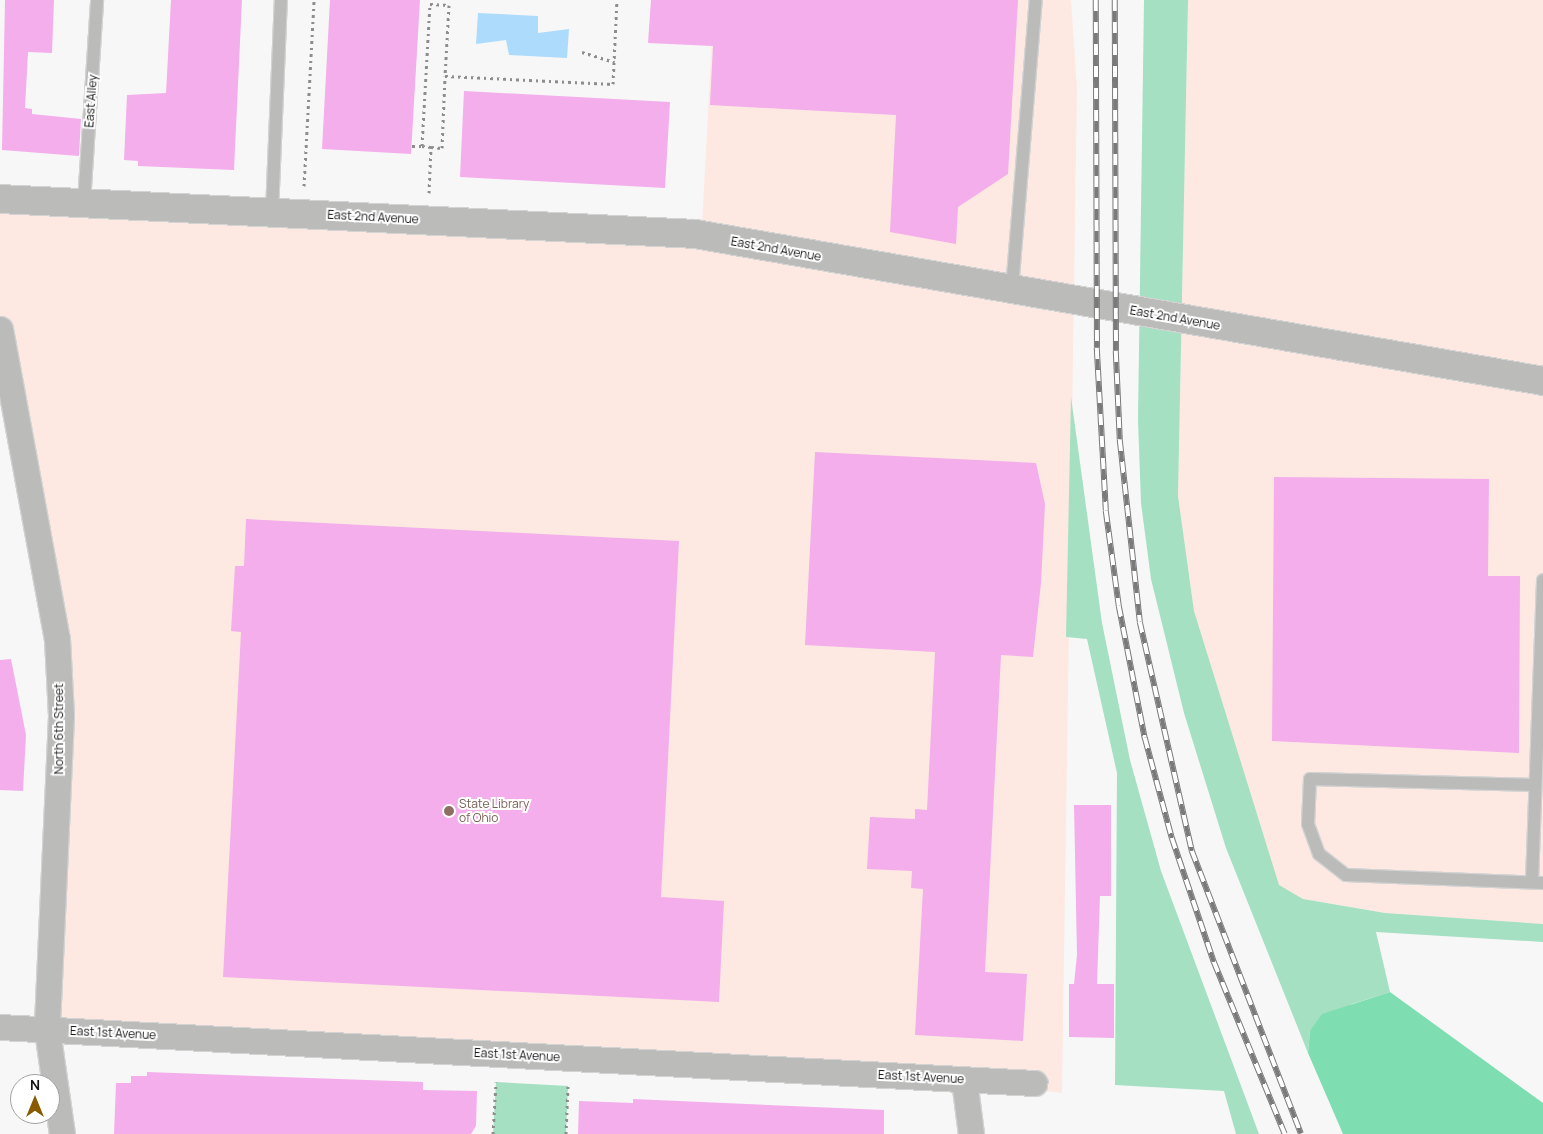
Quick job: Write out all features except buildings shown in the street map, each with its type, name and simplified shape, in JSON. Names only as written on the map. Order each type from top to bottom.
[{"type":"street","name":"East 2nd Avenue","points":[[0,199],[695,234],[1543,381]]},
{"type":"street","name":"North 6th Street","points":[[0,329],[57,639],[61,716],[47,1030],[62,1134]]},
{"type":"street","name":"East 1st Avenue","points":[[0,1026],[1034,1083]]},
{"type":"street","points":[[964,1080],[971,1134]]},
{"type":"lane","name":"East Alley","points":[[84,202],[97,0]]},
{"type":"lane","points":[[272,212],[281,0]]},
{"type":"lane","points":[[1012,289],[1036,0]]},
{"type":"lane","points":[[1535,785],[1310,779],[1308,824],[1319,854],[1346,875],[1537,883],[1535,785],[1543,580]]},
{"type":"path","points":[[304,186],[314,0]]},
{"type":"path","points":[[445,76],[613,84],[617,0]]},
{"type":"path","points":[[412,146],[442,148],[448,5],[430,4],[422,146]]},
{"type":"path","points":[[582,52],[614,62]]},
{"type":"path","points":[[429,193],[431,147]]},
{"type":"path","points":[[493,1134],[496,1082]]},
{"type":"path","points":[[566,1134],[568,1086]]},
{"type":"shaded area","points":[[714,0],[1071,0],[1077,88],[1062,1093],[991,1084],[47,1030],[67,729],[0,318],[0,199],[702,226]]},
{"type":"shaded area","points":[[1188,0],[1543,0],[1543,924],[1385,913],[1303,899],[1279,886],[1194,611],[1178,496]]},
{"type":"green space","points":[[1144,0],[1188,0],[1178,496],[1194,611],[1279,885],[1303,899],[1385,913],[1543,924],[1543,942],[1376,932],[1390,992],[1352,1004],[1310,1031],[1308,1053],[1226,848],[1184,713],[1151,579],[1141,503],[1138,420]]},
{"type":"green space","points":[[1071,397],[1102,623],[1130,760],[1161,871],[1259,1134],[1236,1134],[1224,1091],[1115,1085],[1117,773],[1087,639],[1066,637]]},
{"type":"green space","points":[[1390,992],[1543,1103],[1543,1134],[1343,1134],[1308,1053],[1310,1031],[1322,1014]]},
{"type":"green space","points":[[496,1082],[568,1086],[566,1134],[493,1134]]},
{"type":"water","points":[[478,13],[538,16],[538,33],[569,29],[567,58],[509,55],[506,40],[476,44]]},
{"type":"railway","points":[[1096,0],[1097,348],[1106,511],[1119,606],[1145,738],[1172,838],[1214,962],[1285,1134]]},
{"type":"railway","points":[[1115,0],[1116,351],[1120,440],[1140,622],[1192,851],[1301,1134]]},
{"type":"place","name":"State Library of Ohio","points":[[449,811]]}]
